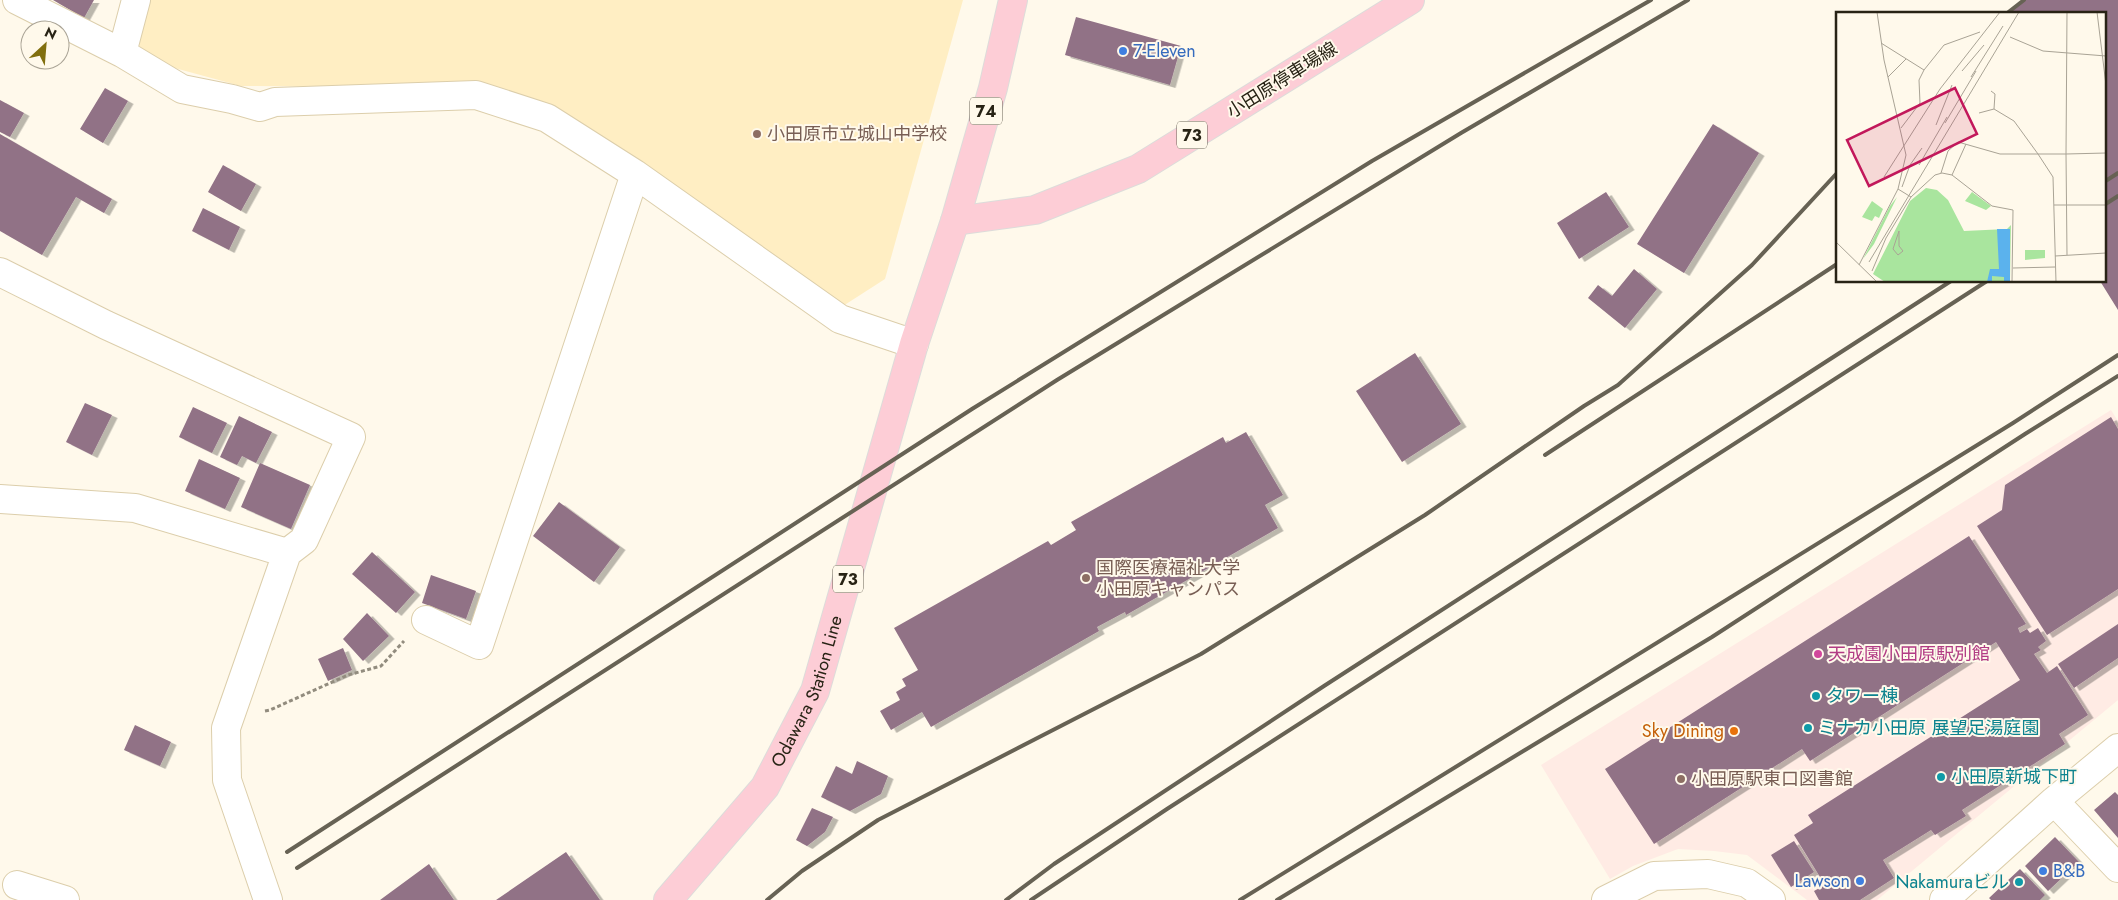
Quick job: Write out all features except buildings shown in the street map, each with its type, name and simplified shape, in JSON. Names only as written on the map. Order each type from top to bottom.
[{"type":"main road","name":"74","points":[[955,220],[993,88],[1013,0]]},
{"type":"main road","name":"小田原停車場線","points":[[955,220],[1035,210],[1138,169],[1410,0]]},
{"type":"main road","name":"Odawara Station Line","points":[[668,900],[765,787],[816,691],[914,344],[955,220]]},
{"type":"street","points":[[17,0],[122,53],[182,89],[260,107],[275,102],[476,95],[547,118],[635,174],[840,318],[914,344]]},
{"type":"street","points":[[122,53],[136,0]]},
{"type":"street","points":[[426,620],[480,645],[635,174]]},
{"type":"street","points":[[0,272],[106,325],[351,436],[304,540],[287,553],[226,728],[227,780],[268,900]]},
{"type":"street","points":[[0,499],[135,508],[287,553]]},
{"type":"street","points":[[1944,900],[2054,801],[2118,748]]},
{"type":"street","points":[[2054,801],[2118,868]]},
{"type":"street","points":[[1606,900],[1654,876],[1708,874],[1747,883],[1771,900]]},
{"type":"street","points":[[17,885],[65,900]]},
{"type":"path","points":[[231,715],[270,710],[348,676],[381,666],[426,620]]},
{"type":"shaded area","name":"小田原市立城山中学校","points":[[144,0],[963,0],[885,279],[843,306],[554,109],[502,88],[241,86],[145,60],[133,31]]},
{"type":"shaded area","points":[[2111,410],[2118,421],[2118,700],[1877,900],[1807,900],[1747,855],[1714,851],[1678,849],[1633,866],[1610,879],[1541,765]]},
{"type":"railway","points":[[287,852],[972,409],[1372,161],[1651,0]]},
{"type":"railway","points":[[297,868],[1057,380],[1461,133],[1688,0]]},
{"type":"railway","points":[[2009,12],[2024,0]]},
{"type":"railway","points":[[2106,181],[2118,173]]},
{"type":"railway","points":[[767,900],[802,871],[878,820],[1201,654],[1425,515],[1584,406],[1618,385],[1752,265],[1836,174]]},
{"type":"railway","points":[[2106,204],[2118,196]]},
{"type":"railway","points":[[1545,455],[1836,265]]},
{"type":"railway","points":[[1006,900],[1054,864],[1324,686],[1949,282]]},
{"type":"railway","points":[[1031,900],[1167,809],[1985,282]]},
{"type":"railway","points":[[1240,900],[2013,423],[2118,355]]},
{"type":"railway","points":[[1277,900],[1712,637],[2025,434],[2118,376]]},
{"type":"place","name":"7-Eleven","points":[[1123,51]]},
{"type":"place","name":"小田原市立城山中学校","points":[[757,134]]},
{"type":"place","name":"国際医療福祉大学 小田原キャンパス","points":[[1086,578]]},
{"type":"place","name":"天成園小田原駅別館","points":[[1818,654]]},
{"type":"place","name":"タワー棟","points":[[1816,696]]},
{"type":"place","name":"ミナカ小田原 展望足湯庭園","points":[[1808,728]]},
{"type":"place","name":"Sky Dining","points":[[1734,731]]},
{"type":"place","name":"小田原新城下町","points":[[1941,777]]},
{"type":"place","name":"小田原駅東口図書館","points":[[1681,779]]},
{"type":"place","name":"B&B","points":[[2043,871]]},
{"type":"place","name":"Lawson","points":[[1860,881]]},
{"type":"place","name":"Nakamuraビル","points":[[2019,882]]}]
